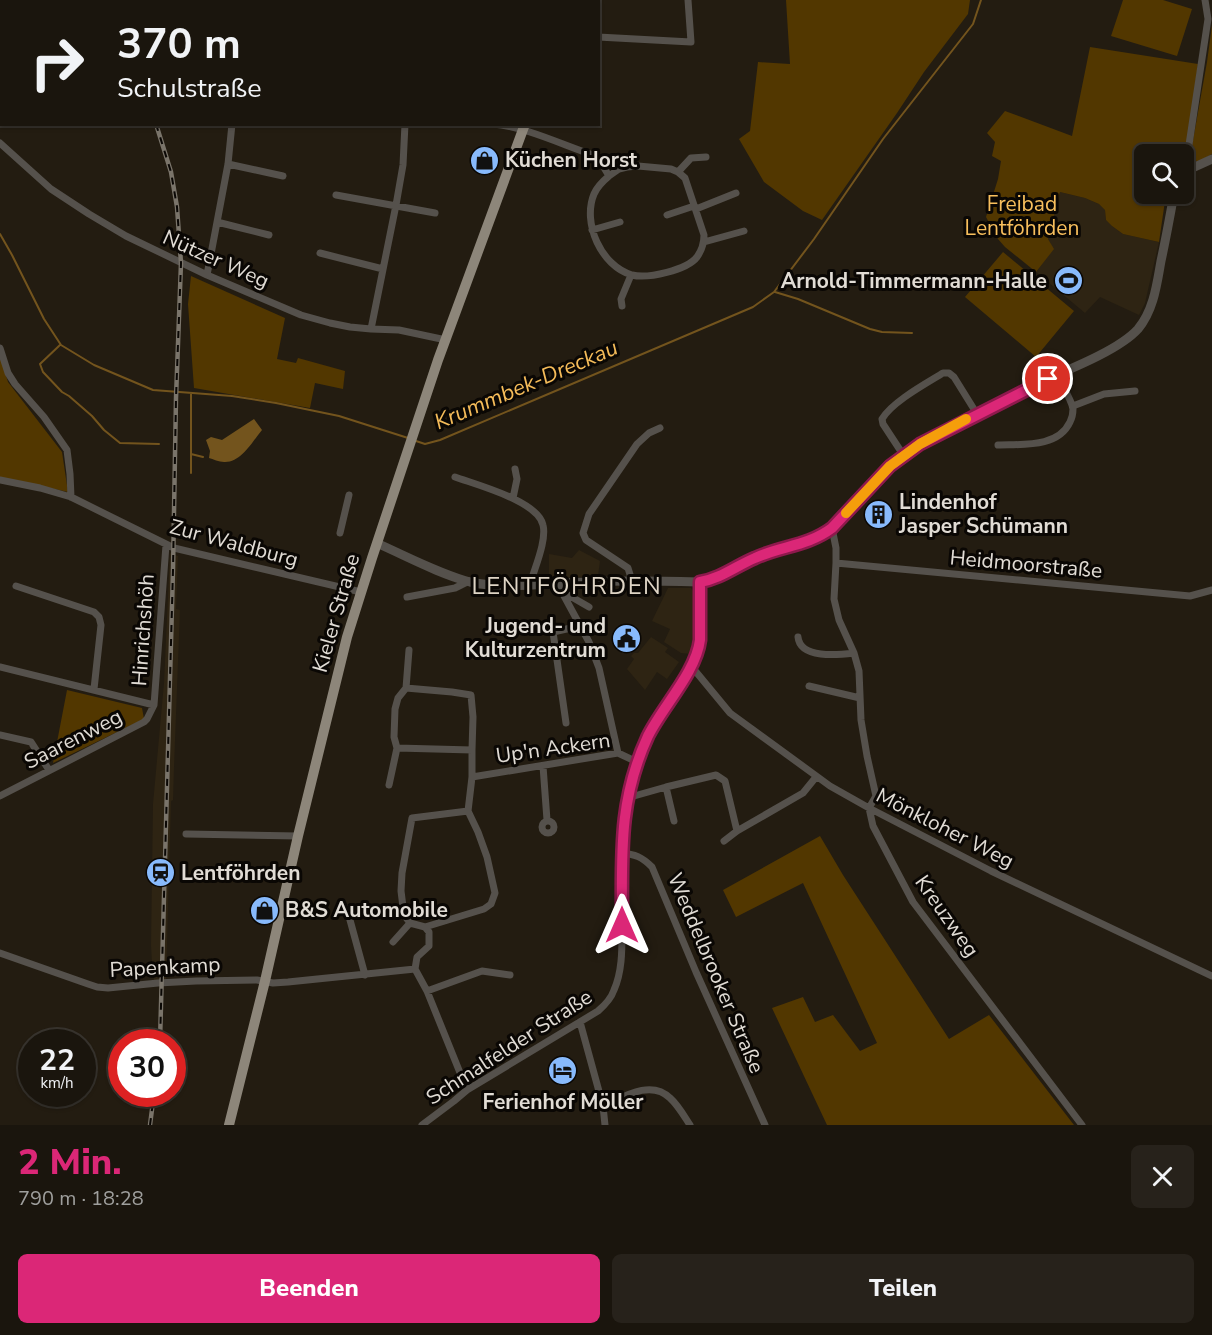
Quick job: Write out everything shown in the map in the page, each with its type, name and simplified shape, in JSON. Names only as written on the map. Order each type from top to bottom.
[{"type":"main road","name":"Kieler Straße","points":[[230,1125],[347,637],[446,340],[524,127]]},
{"type":"street","points":[[600,37],[691,42],[688,0]]},
{"type":"street","points":[[1189,144],[1208,19],[1205,0]]},
{"type":"street","points":[[207,275],[228,164],[232,126]]},
{"type":"street","points":[[370,329],[403,165],[405,126]]},
{"type":"street","points":[[524,127],[592,155],[600,161],[609,176]]},
{"type":"street","name":"Nützer Weg","points":[[0,143],[51,189],[126,236],[181,264],[301,315],[350,327],[399,330],[446,340]]},
{"type":"street","points":[[678,172],[691,158],[706,157]]},
{"type":"street","points":[[1194,169],[1212,159]]},
{"type":"street","points":[[228,164],[283,176]]},
{"type":"street","points":[[627,167],[660,168],[678,172],[685,178],[704,235],[704,242],[696,258],[688,264],[656,276],[632,275],[622,271],[605,255],[592,230],[591,205],[594,194],[609,176],[619,169],[627,167]]},
{"type":"street","points":[[667,215],[736,193]]},
{"type":"street","points":[[336,195],[435,213]]},
{"type":"street","points":[[376,545],[381,545],[439,571],[469,581],[494,585],[559,587],[632,581],[700,582],[712,580],[768,552],[811,541],[832,528],[890,466],[920,444],[1101,354],[1137,331],[1148,314],[1156,289],[1172,204]]},
{"type":"street","points":[[217,222],[269,235]]},
{"type":"street","points":[[592,230],[620,222]]},
{"type":"street","points":[[704,242],[744,231]]},
{"type":"street","points":[[320,253],[383,269]]},
{"type":"street","points":[[622,306],[621,299],[632,275]]},
{"type":"street","points":[[0,348],[8,373],[15,384],[44,417],[67,450],[70,497]]},
{"type":"street","points":[[904,456],[882,419],[900,402],[942,373],[949,373],[954,377],[977,414]]},
{"type":"street","points":[[998,445],[1039,443],[1060,435],[1073,415],[1073,406],[1057,375]]},
{"type":"street","points":[[1073,406],[1104,394],[1135,391]]},
{"type":"street","points":[[632,581],[628,568],[586,540],[583,533],[589,514],[637,444],[660,428]]},
{"type":"street","points":[[513,498],[517,479],[515,469]]},
{"type":"street","points":[[455,477],[513,498],[528,506],[538,516],[543,525],[543,544],[530,585]]},
{"type":"street","name":"Zur Waldburg","points":[[0,480],[70,497],[174,548],[361,592]]},
{"type":"street","points":[[340,533],[349,495]]},
{"type":"street","name":"Kreuzweg","points":[[832,528],[836,548],[834,599],[839,620],[854,653],[859,671],[861,720],[876,796],[869,808],[873,826],[913,902],[1082,1125]]},
{"type":"street","name":"Hinrichshöh","points":[[0,668],[154,705],[166,544]]},
{"type":"street","name":"Heidmoorstraße","points":[[836,563],[1190,596],[1212,590]]},
{"type":"street","points":[[407,597],[455,588],[469,581]]},
{"type":"street","name":"Schmalfelder Straße","points":[[422,1125],[466,1090],[598,1011],[612,994],[618,980],[622,946],[621,853],[627,798],[637,762],[649,734],[662,710],[692,667],[699,650],[700,582]]},
{"type":"street","points":[[16,586],[94,612],[99,617],[101,624],[94,689]]},
{"type":"street","points":[[559,587],[589,607]]},
{"type":"street","points":[[559,587],[589,642],[599,668],[618,753]]},
{"type":"street","points":[[566,723],[553,632],[580,626]]},
{"type":"street","points":[[798,637],[798,643],[807,650],[835,655],[854,653]]},
{"type":"street","points":[[389,785],[397,748],[394,737],[395,709],[398,698],[406,688],[409,650]]},
{"type":"street","name":"Mönkloher Weg","points":[[692,667],[730,713],[816,777],[869,808],[991,870],[1212,975]]},
{"type":"street","points":[[809,686],[860,698]]},
{"type":"street","points":[[406,688],[471,696],[472,777],[468,811],[487,856],[495,893],[491,904],[484,909],[425,927],[410,923],[404,915],[401,891],[412,818],[468,811]]},
{"type":"street","name":"Saarenweg","points":[[0,796],[144,722],[154,705]]},
{"type":"street","points":[[0,735],[31,742],[50,770]]},
{"type":"street","points":[[397,748],[472,750]]},
{"type":"street","name":"Up'n Ackern","points":[[472,777],[618,753],[637,762]]},
{"type":"street","points":[[543,766],[548,820]]},
{"type":"street","points":[[627,798],[716,775],[725,781],[737,831]]},
{"type":"street","points":[[724,841],[803,793],[816,777]]},
{"type":"street","points":[[666,787],[674,821]]},
{"type":"street","points":[[186,834],[298,836]]},
{"type":"street","name":"Weddelbrooker Straße","points":[[621,853],[643,858],[652,867],[696,972],[765,1125]]},
{"type":"street","points":[[347,909],[365,975]]},
{"type":"street","points":[[393,942],[410,923]]},
{"type":"street","points":[[425,927],[429,932],[429,946],[417,957],[415,969],[427,991],[466,1090]]},
{"type":"street","name":"Papenkamp","points":[[0,952],[98,987],[108,988],[196,981],[257,980],[273,983],[415,969]]},
{"type":"street","points":[[427,991],[483,971],[510,975]]},
{"type":"street","points":[[580,1022],[603,1106],[605,1125]]},
{"type":"street","points":[[603,1106],[644,1089],[659,1090],[669,1097],[690,1125]]},
{"type":"shaded area","points":[[1060,192],[1099,204],[1105,210],[1106,220],[1123,234],[1159,242],[1145,303],[1139,315],[1100,297],[1085,313],[1036,272],[1053,249],[1048,239]]},
{"type":"shaded area","points":[[254,419],[262,430],[241,455],[224,462],[209,458],[210,451],[206,440],[211,437],[222,440]]},
{"type":"shaded area","points":[[579,550],[600,561],[598,576],[559,578],[549,576],[549,554],[572,558]]},
{"type":"shaded area","points":[[170,553],[178,556],[176,609],[180,610],[173,800],[171,801],[166,979],[154,980],[151,945],[153,804],[164,683]]},
{"type":"shaded area","points":[[668,588],[691,588],[694,592],[695,641],[691,654],[681,653],[664,642],[670,629],[652,621]]},
{"type":"shaded area","points":[[651,637],[668,648],[665,652],[679,662],[667,679],[657,672],[645,690],[627,669],[634,659],[631,656],[638,653]]},
{"type":"green space","points":[[786,0],[970,0],[968,14],[924,72],[822,220],[803,211],[764,182],[739,139],[750,131],[758,62],[790,64]]},
{"type":"green space","points":[[1123,0],[1163,0],[1192,9],[1177,56],[1111,36]]},
{"type":"green space","points":[[1212,25],[1212,154],[1198,162],[1194,160],[1192,144]]},
{"type":"green space","name":"Freibad Lentföhrden","points":[[1090,47],[1198,64],[1187,144],[1134,144],[1134,204],[1165,204],[1159,242],[1123,234],[1106,220],[1105,210],[1099,204],[1060,192],[1048,239],[1054,249],[1036,272],[1005,247],[986,217],[1001,161],[992,156],[995,142],[987,133],[1005,111],[1072,136]]},
{"type":"green space","points":[[1003,252],[1074,311],[1036,357],[965,297]]},
{"type":"green space","points":[[191,276],[285,318],[277,359],[296,363],[298,358],[345,371],[343,389],[315,383],[310,408],[194,388],[188,304]]},
{"type":"green space","points":[[0,356],[8,382],[62,452],[68,492],[0,477]]},
{"type":"green space","points":[[67,690],[142,708],[144,719],[53,763]]},
{"type":"green space","points":[[820,836],[949,1039],[989,1015],[1074,1125],[827,1125],[772,1008],[803,997],[815,1022],[833,1015],[860,1051],[877,1043],[803,883],[736,917],[723,890]]},
{"type":"waterway","name":"Krummbek-Dreckau","points":[[416,441],[425,444],[440,440],[753,307],[774,292],[814,239],[883,139],[973,24],[981,0]]},
{"type":"waterway","name":"Krummbek-Dreckau","points":[[0,234],[44,319],[61,345],[94,365],[153,390],[232,396],[276,403],[339,416],[408,438]]},
{"type":"waterway","points":[[775,292],[798,299],[870,329],[882,332],[912,333]]},
{"type":"waterway","points":[[60,345],[40,364],[43,372],[62,392],[120,443],[159,444]]},
{"type":"waterway","points":[[191,394],[191,473],[191,454],[203,457]]},
{"type":"railway","points":[[157,126],[171,172],[177,207],[181,263],[160,1029]]},
{"type":"railway","points":[[150,1125],[152,1107]]},
{"type":"slow traffic","points":[[846,513],[890,466],[920,444],[966,419]]},
{"type":"place","name":"Küchen Horst","points":[[484,160]]},
{"type":"place","name":"Arnold-Timmermann-Halle","points":[[1068,281]]},
{"type":"place","name":"Lindenhof Jasper Schümann","points":[[878,514]]},
{"type":"place","name":"Jugend- und Kulturzentrum","points":[[627,638]]},
{"type":"place","name":"Lentföhrden","points":[[160,873]]},
{"type":"place","name":"B&S Automobile","points":[[264,910]]},
{"type":"place","name":"Ferienhof Möller","points":[[563,1071]]},
{"type":"district","name":"LENTFÖHRDEN","points":[[567,586]]},
{"type":"route","points":[[622,925],[621,853],[627,798],[637,762],[649,734],[662,710],[692,667],[699,650],[700,582],[712,580],[768,552],[811,541],[822,535],[832,528],[890,466],[920,444],[1048,379]]}]
